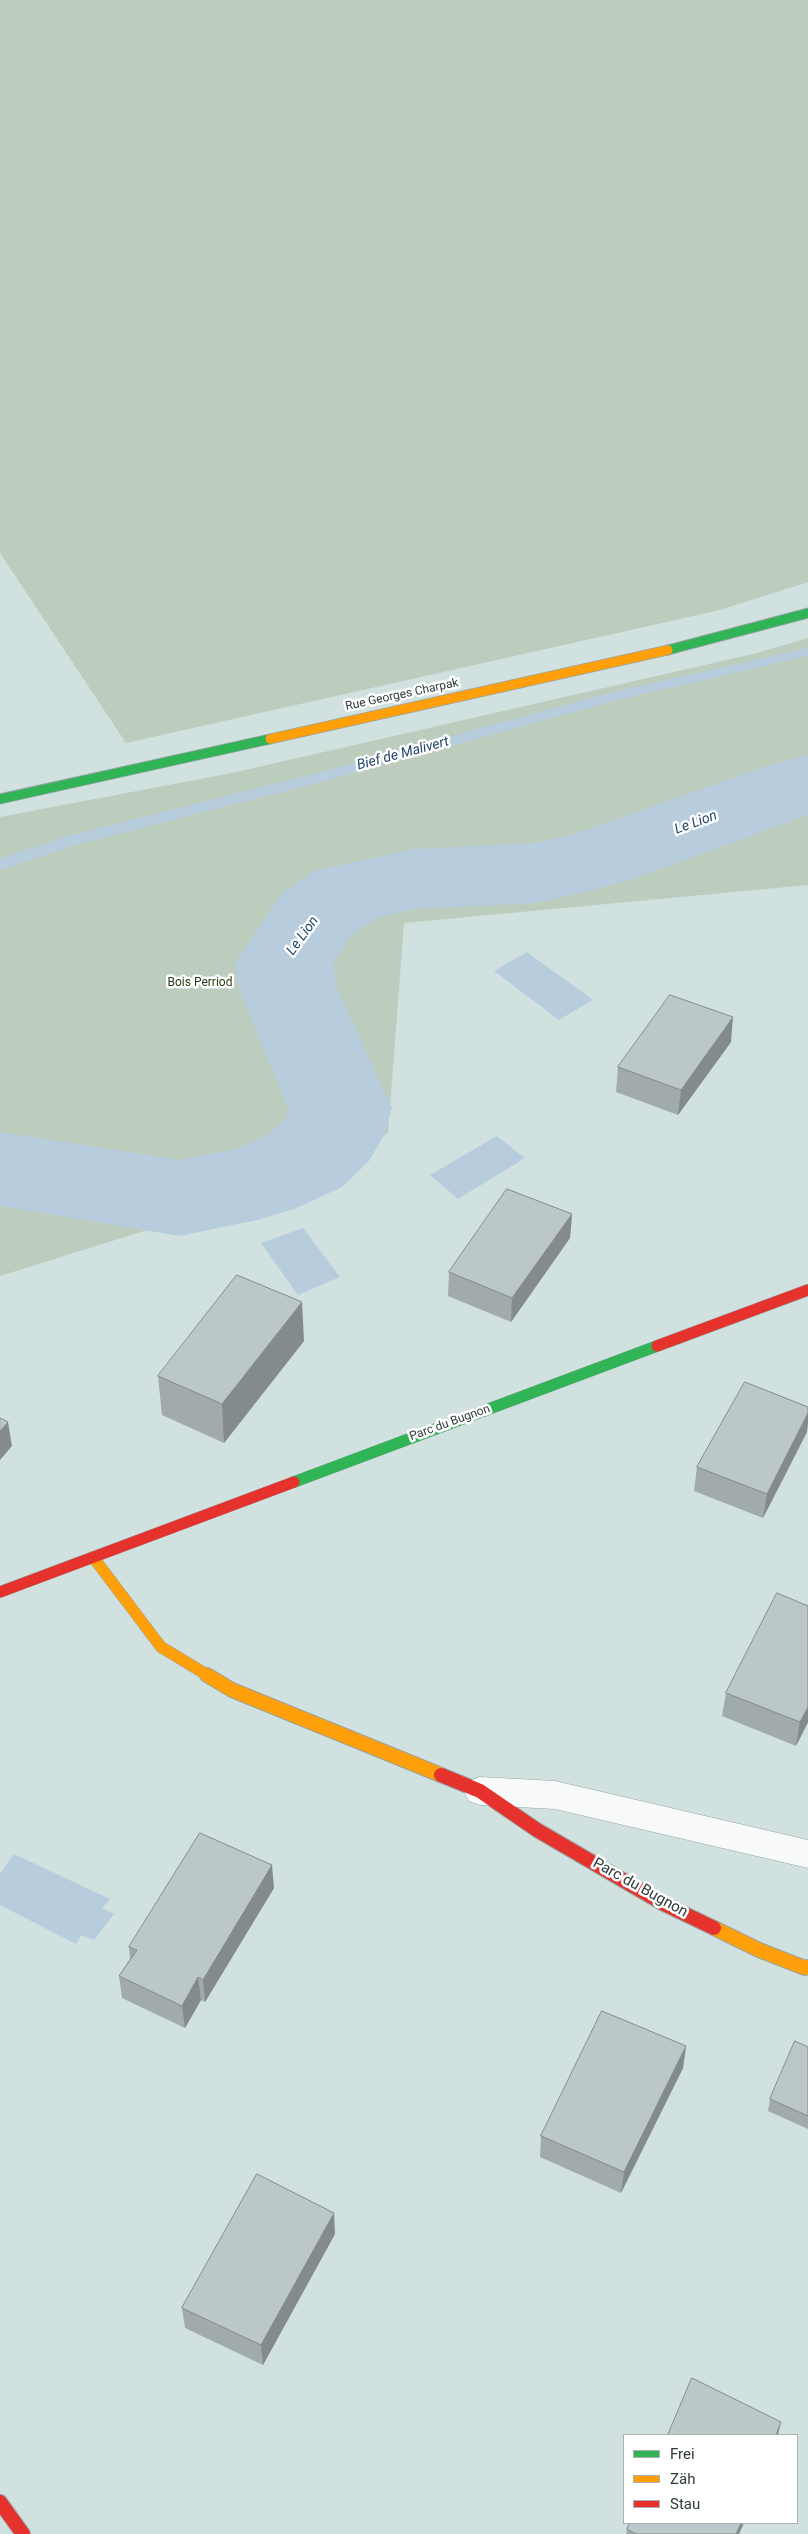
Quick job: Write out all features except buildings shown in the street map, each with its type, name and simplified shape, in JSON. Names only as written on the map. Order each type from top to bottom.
[{"type":"street","name":"Rue Georges Charpak","points":[[0,799],[133,773],[322,727],[670,650],[808,613]]},
{"type":"street","name":"Parc du Bugnon","points":[[0,1592],[808,1290]]},
{"type":"street","name":"Parc du Bugnon","points":[[92,1557],[161,1648],[232,1690],[480,1791],[537,1830],[664,1904],[759,1950],[805,1968],[808,1967]]},
{"type":"street","name":"Parc du Bugnon","points":[[480,1791],[555,1795],[808,1854]]},
{"type":"street","points":[[0,2502],[23,2534]]},
{"type":"green space","points":[[0,0],[808,0],[808,582],[720,610],[126,743],[0,553]]},
{"type":"green space","name":"Bois Perriod","points":[[808,638],[808,885],[404,923],[388,1133],[325,1178],[271,1197],[208,1211],[0,1276],[0,817],[232,773],[757,653]]},
{"type":"water","points":[[527,952],[593,1000],[559,1020],[494,971]]},
{"type":"water","points":[[497,1136],[525,1158],[458,1199],[430,1175]]},
{"type":"water","points":[[303,1228],[340,1277],[298,1295],[261,1243]]},
{"type":"water","points":[[14,1854],[110,1899],[102,1908],[114,1914],[94,1940],[81,1935],[76,1944],[0,1905],[0,1874]]},
{"type":"waterway","name":"Bief de Malivert","points":[[0,865],[70,841],[311,780],[614,696],[808,652]]},
{"type":"waterway","name":"Le Lion","points":[[0,1169],[180,1198],[257,1182],[305,1161],[332,1135],[340,1108],[288,989],[284,963],[315,916],[348,893],[415,879],[535,873],[597,859],[808,783]]},
{"type":"traffic: fast","points":[[668,650],[808,613]]},
{"type":"traffic: fast","points":[[0,799],[125,773],[270,739]]},
{"type":"traffic: fast","points":[[294,1482],[657,1346]]},
{"type":"traffic: slow","points":[[270,739],[668,650]]},
{"type":"traffic: slow","points":[[93,1557],[161,1647],[232,1690],[441,1775]]},
{"type":"traffic: slow","points":[[714,1928],[759,1950],[805,1968],[808,1967]]},
{"type":"traffic: jam","points":[[657,1346],[808,1290]]},
{"type":"traffic: jam","points":[[0,1592],[294,1482]]},
{"type":"traffic: jam","points":[[441,1775],[480,1791],[537,1830],[664,1904],[714,1928]]},
{"type":"traffic: jam","points":[[0,2502],[23,2534]]}]
